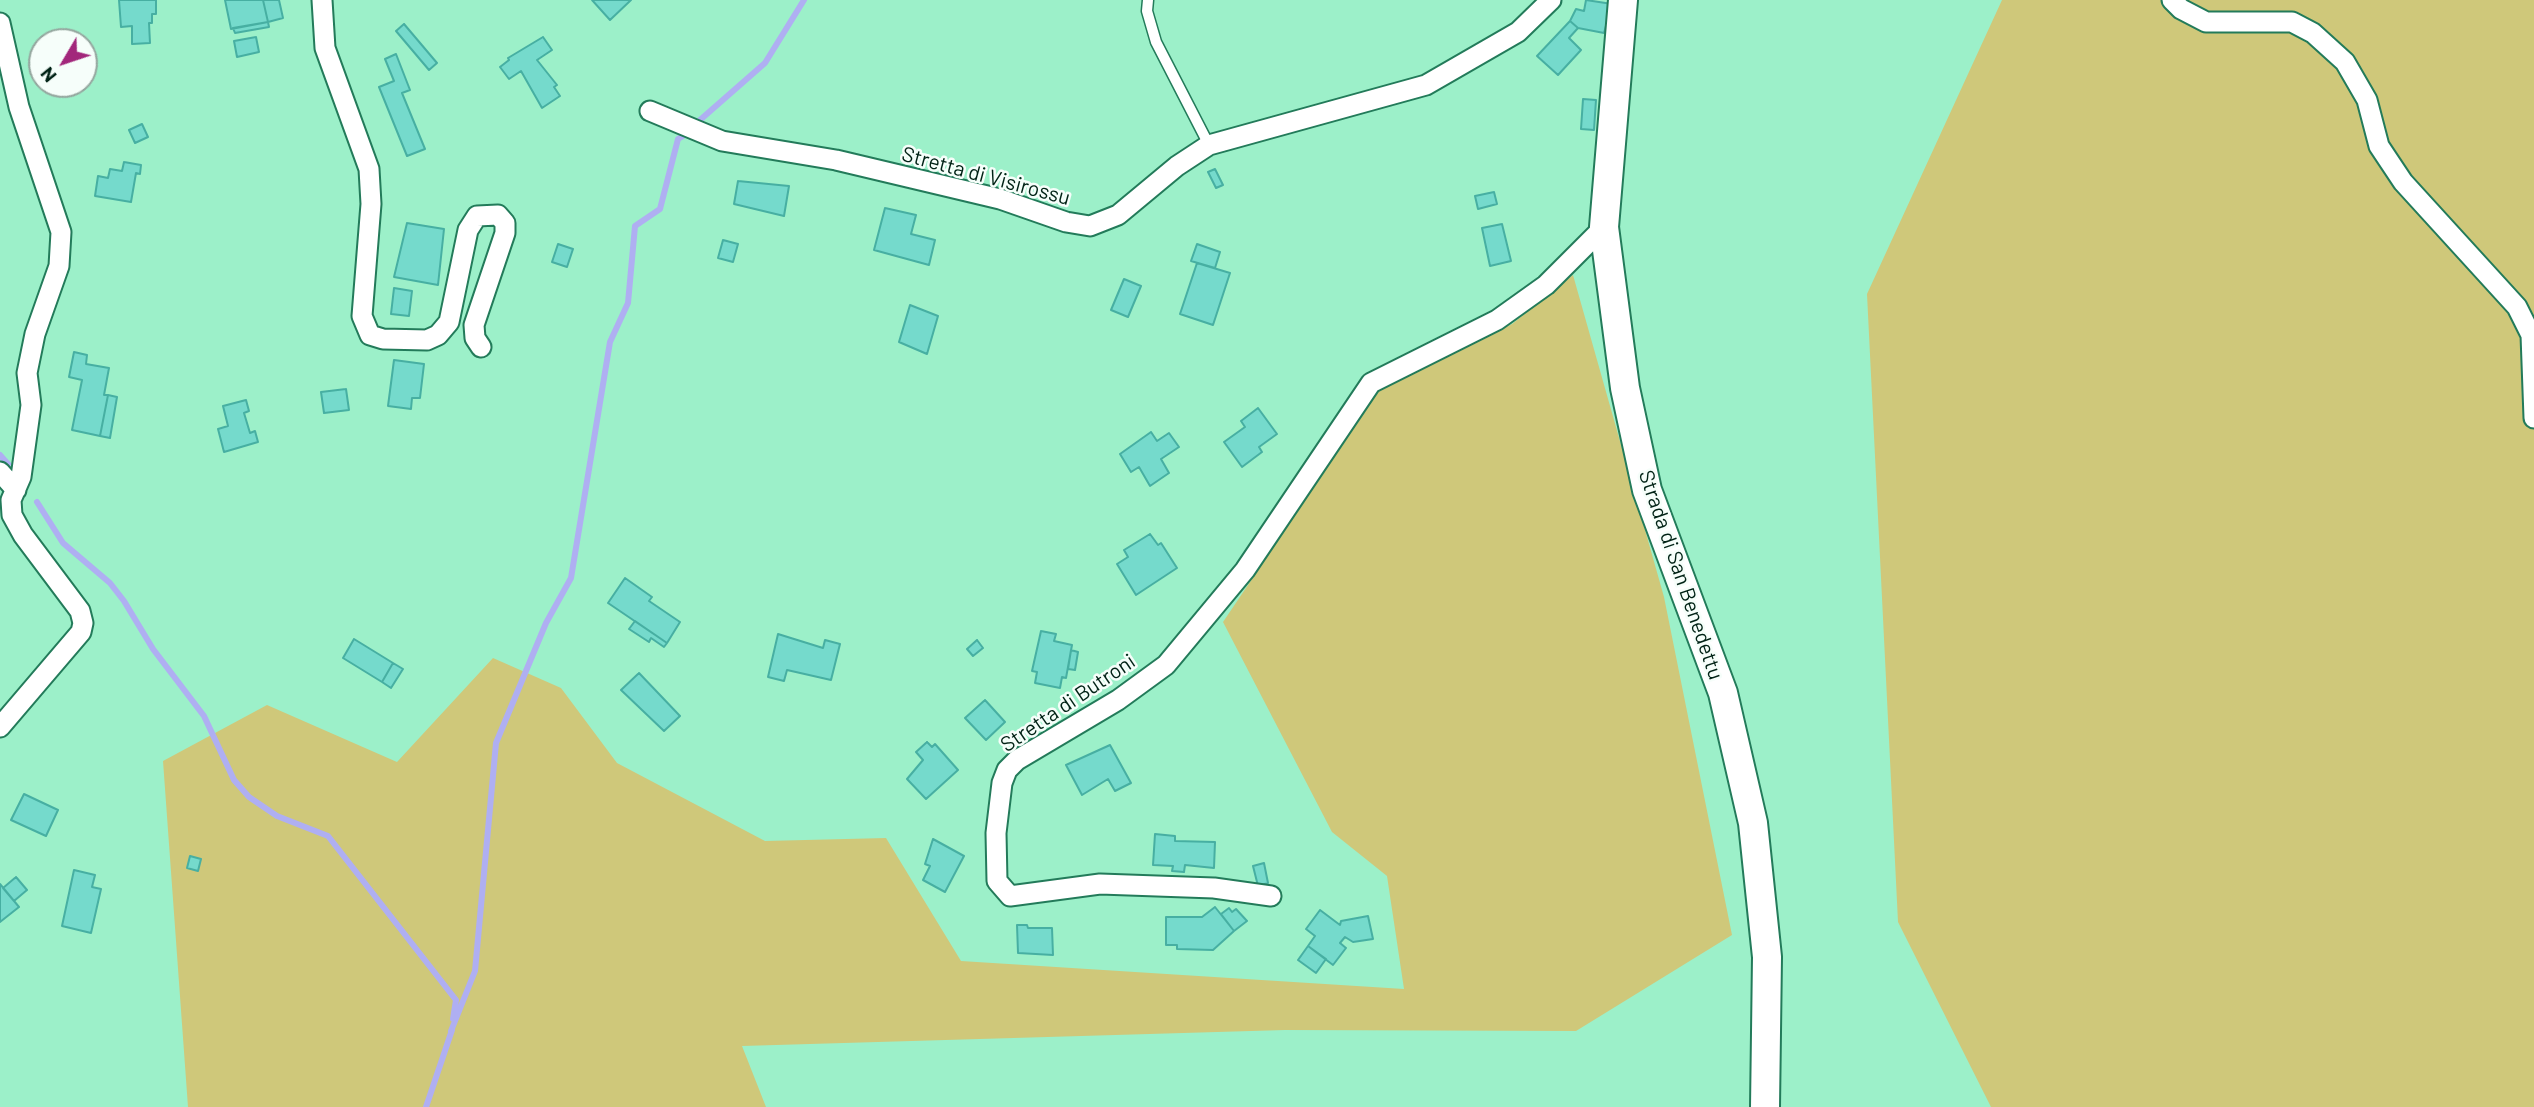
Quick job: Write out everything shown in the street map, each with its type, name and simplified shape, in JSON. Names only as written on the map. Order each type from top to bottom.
[{"type":"street","points":[[322,0],[325,48],[369,169],[371,204],[362,316],[370,335],[383,339],[427,340],[438,335],[449,322],[468,230],[477,216],[498,215],[505,223],[505,233],[474,325],[475,338],[481,347]]},
{"type":"street","name":"Stretta di Visirossu","points":[[650,111],[722,141],[836,160],[1000,199],[1066,222],[1090,226],[1118,215],[1177,166],[1209,145],[1426,85],[1518,32],[1551,0]]},
{"type":"street","name":"Strada di San Benedettu","points":[[1623,0],[1604,227],[1625,388],[1647,490],[1723,693],[1753,824],[1768,957],[1765,1107]]},
{"type":"street","points":[[2172,0],[2181,9],[2206,22],[2292,22],[2313,33],[2345,62],[2367,100],[2379,146],[2403,181],[2517,307],[2530,335],[2534,418]]},
{"type":"street","points":[[0,23],[19,107],[61,232],[59,265],[35,334],[27,373],[30,405],[21,477],[11,500],[12,515],[23,535],[80,611],[83,623],[81,632],[0,727]]},
{"type":"street","name":"Stretta di Butroni","points":[[1270,896],[1214,888],[1100,884],[1010,897],[997,881],[996,833],[1007,770],[1017,760],[1118,700],[1166,665],[1245,570],[1371,383],[1394,368],[1497,320],[1546,285],[1604,227]]},
{"type":"street","points":[[0,472],[16,490]]},
{"type":"lane","points":[[1148,0],[1147,10],[1156,42],[1182,98],[1209,145]]},
{"type":"shaded area","points":[[2002,0],[2534,0],[2534,1107],[1991,1107],[1898,922],[1867,294]]},
{"type":"shaded area","points":[[1573,275],[1664,597],[1732,935],[1576,1031],[1285,1030],[742,1046],[766,1107],[188,1107],[163,761],[267,705],[397,762],[493,658],[561,688],[617,763],[765,841],[886,838],[961,961],[1404,989],[1387,876],[1332,832],[1223,622],[1381,388],[1512,324]]},
{"type":"building","points":[[119,0],[156,0],[156,14],[152,14],[152,23],[149,23],[150,43],[132,44],[132,26],[121,27]]},
{"type":"building","points":[[225,0],[263,0],[268,22],[231,29]]},
{"type":"building","points":[[263,0],[279,0],[283,18],[268,22]]},
{"type":"building","points":[[592,0],[631,0],[610,20]]},
{"type":"building","points":[[1586,0],[1612,4],[1604,33],[1578,28],[1570,21],[1576,9],[1584,11]]},
{"type":"building","points":[[1570,21],[1578,28],[1569,38],[1581,50],[1558,75],[1537,56]]},
{"type":"building","points":[[268,22],[269,27],[235,33],[233,28]]},
{"type":"building","points":[[404,24],[437,63],[429,70],[396,31]]},
{"type":"building","points":[[256,37],[259,52],[237,57],[234,41]]},
{"type":"building","points":[[543,37],[552,50],[537,60],[557,85],[554,87],[560,96],[542,108],[521,71],[509,79],[500,67],[508,58]]},
{"type":"building","points":[[396,54],[410,90],[402,93],[425,149],[407,156],[379,87],[394,81],[385,59]]},
{"type":"building","points":[[1583,99],[1596,100],[1594,130],[1581,129]]},
{"type":"building","points":[[142,124],[148,137],[135,143],[129,130]]},
{"type":"building","points":[[124,162],[141,165],[140,174],[136,173],[131,202],[95,196],[98,176],[108,178],[110,169],[122,171]]},
{"type":"building","points":[[1215,169],[1223,185],[1216,188],[1208,172]]},
{"type":"building","points":[[738,181],[789,186],[784,216],[734,204]]},
{"type":"building","points":[[1494,192],[1497,204],[1478,209],[1475,196]]},
{"type":"building","points":[[885,208],[916,215],[911,234],[935,240],[929,265],[874,250]]},
{"type":"building","points":[[407,223],[444,229],[438,285],[394,277]]},
{"type":"building","points":[[1502,224],[1511,261],[1490,266],[1482,228]]},
{"type":"building","points":[[723,240],[738,244],[733,262],[718,258]]},
{"type":"building","points":[[558,244],[573,249],[567,267],[552,262]]},
{"type":"building","points":[[1197,244],[1220,252],[1215,268],[1191,261]]},
{"type":"building","points":[[1197,263],[1230,273],[1213,325],[1180,314]]},
{"type":"building","points":[[1124,279],[1141,286],[1128,317],[1111,310]]},
{"type":"building","points":[[394,288],[412,291],[409,316],[391,314]]},
{"type":"building","points":[[910,305],[938,316],[927,354],[899,342]]},
{"type":"building","points":[[74,352],[87,355],[86,364],[109,368],[104,395],[108,395],[100,436],[72,430],[82,380],[69,377]]},
{"type":"building","points":[[394,360],[424,364],[420,398],[412,398],[411,409],[388,406]]},
{"type":"building","points":[[346,389],[349,410],[324,413],[321,392]]},
{"type":"building","points":[[108,395],[117,397],[110,438],[100,436]]},
{"type":"building","points":[[246,400],[249,411],[244,413],[250,433],[255,431],[258,442],[224,452],[218,429],[228,426],[223,406]]},
{"type":"building","points":[[1258,408],[1277,434],[1259,447],[1262,452],[1242,467],[1224,442],[1245,427],[1241,421]]},
{"type":"building","points":[[1151,432],[1157,441],[1169,433],[1179,447],[1161,459],[1169,473],[1150,486],[1139,467],[1131,472],[1120,454]]},
{"type":"building","points":[[1150,534],[1158,545],[1161,543],[1177,568],[1136,595],[1117,564],[1128,557],[1124,550]]},
{"type":"building","points":[[625,578],[652,597],[649,601],[680,622],[667,643],[608,603]]},
{"type":"building","points":[[635,621],[667,643],[664,647],[651,638],[649,642],[629,629]]},
{"type":"building","points":[[1041,631],[1056,634],[1054,641],[1072,645],[1066,678],[1062,677],[1060,688],[1035,683],[1037,672],[1032,671]]},
{"type":"building","points":[[778,634],[823,648],[825,640],[840,644],[831,680],[787,670],[784,681],[768,677]]},
{"type":"building","points":[[354,639],[393,663],[382,682],[343,658]]},
{"type":"building","points":[[977,640],[983,648],[973,656],[967,649]]},
{"type":"building","points":[[1071,650],[1078,652],[1075,670],[1068,669]]},
{"type":"building","points":[[393,663],[403,669],[391,688],[382,682]]},
{"type":"building","points":[[639,673],[680,716],[664,731],[621,690]]},
{"type":"building","points":[[985,700],[1005,722],[986,740],[965,718]]},
{"type":"building","points":[[927,742],[932,747],[935,744],[958,770],[926,799],[907,779],[923,760],[916,752]]},
{"type":"building","points":[[1110,745],[1131,783],[1115,791],[1108,779],[1082,795],[1066,765]]},
{"type":"building","points":[[24,794],[58,810],[46,836],[11,820]]},
{"type":"building","points":[[1155,834],[1175,836],[1175,841],[1215,842],[1214,868],[1185,865],[1184,872],[1172,871],[1173,866],[1153,865]]},
{"type":"building","points":[[933,839],[964,856],[945,892],[923,880],[930,866],[925,864]]},
{"type":"building","points":[[190,856],[201,859],[198,871],[187,868]]},
{"type":"building","points":[[1264,863],[1268,883],[1258,886],[1253,866]]},
{"type":"building","points":[[74,870],[95,875],[92,887],[101,889],[91,933],[62,926]]},
{"type":"building","points":[[16,877],[27,890],[14,901],[3,888]]},
{"type":"building","points":[[0,884],[19,907],[0,922]]},
{"type":"building","points":[[1215,907],[1234,931],[1213,950],[1177,949],[1177,945],[1166,945],[1166,917],[1202,917]]},
{"type":"building","points":[[1229,908],[1232,912],[1236,909],[1247,921],[1234,931],[1221,914]]},
{"type":"building","points":[[1320,910],[1340,925],[1341,921],[1368,916],[1373,939],[1353,942],[1345,937],[1340,943],[1346,948],[1333,965],[1308,946],[1315,936],[1306,929]]},
{"type":"building","points":[[1017,925],[1052,928],[1053,955],[1018,953]]},
{"type":"building","points":[[1308,946],[1326,959],[1316,973],[1298,960]]},
{"type":"waterway","points":[[700,120],[765,63],[804,0]]},
{"type":"waterway","points":[[451,1031],[475,971],[496,743],[546,623],[571,578],[610,342],[628,303],[635,226],[660,209],[678,139],[683,136]]},
{"type":"waterway","points":[[0,455],[8,464]]},
{"type":"waterway","points":[[37,502],[63,543],[110,583],[124,601],[153,649],[204,716],[234,780],[249,797],[277,816],[328,836],[456,1000],[453,1019]]},
{"type":"waterway","points":[[426,1107],[452,1030]]}]
